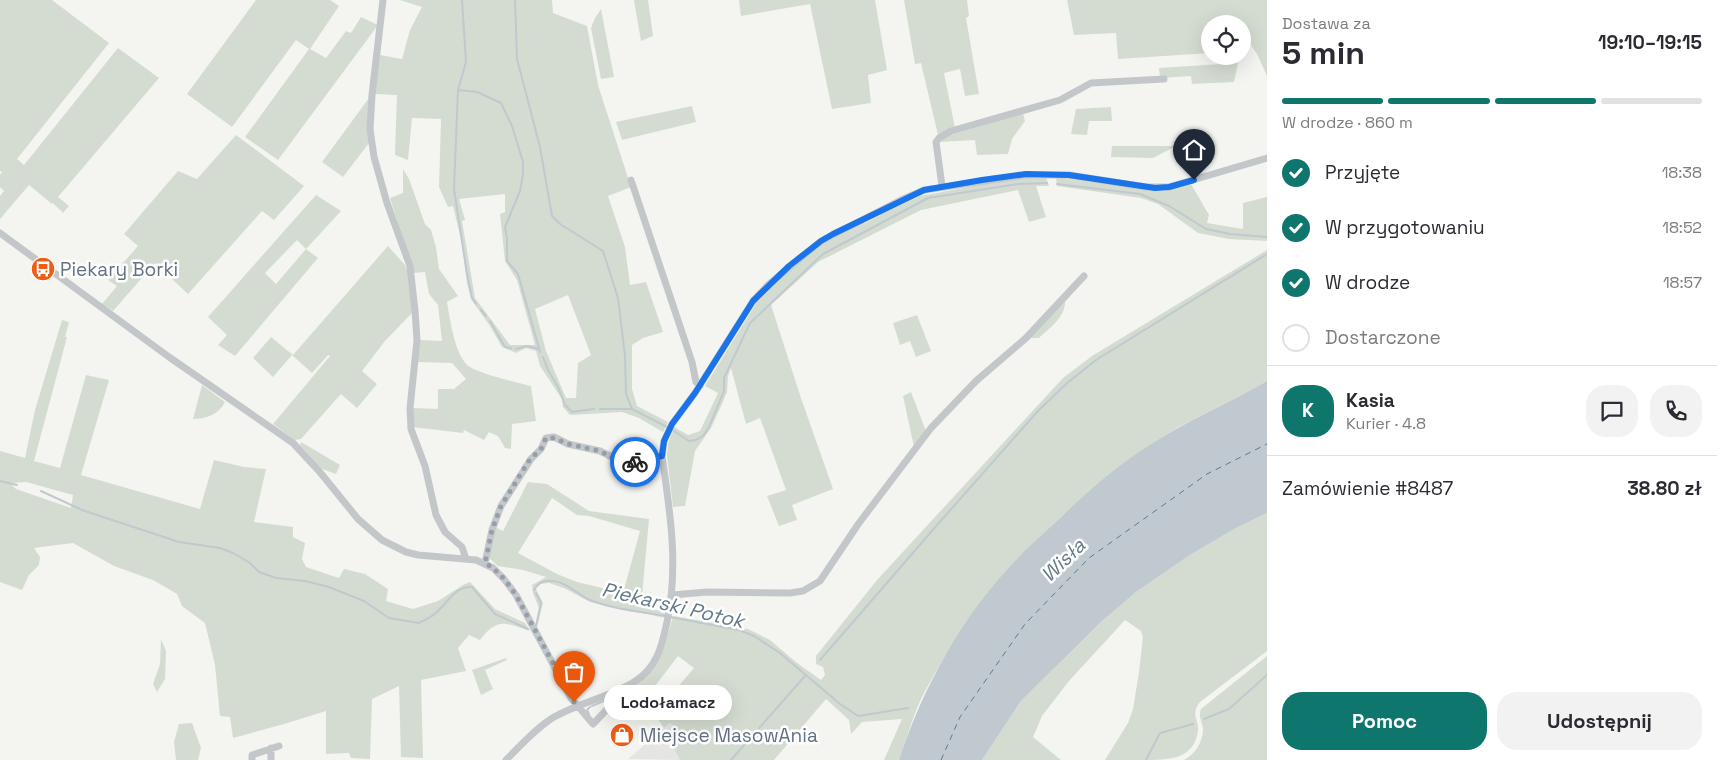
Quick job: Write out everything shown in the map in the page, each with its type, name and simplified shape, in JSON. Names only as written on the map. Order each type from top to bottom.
[{"type":"street","points":[[383,0],[372,95],[371,136],[374,157],[387,203],[410,266],[417,340],[410,408],[410,429],[425,466],[436,515],[445,532],[462,546],[466,559]]},
{"type":"street","points":[[942,186],[936,142],[951,131],[1060,100],[1091,83],[1164,79]]},
{"type":"street","points":[[506,760],[555,717],[615,691],[641,677],[653,665],[661,649],[672,595],[674,571],[673,543],[662,456],[667,434],[672,424],[700,386],[753,301],[768,285],[821,241],[924,190],[942,186],[1026,174],[1050,174],[1084,177],[1146,187],[1169,187],[1267,158]]},
{"type":"street","points":[[631,180],[692,362],[696,382],[700,386]]},
{"type":"street","points":[[0,233],[169,356],[293,443],[362,523],[382,540],[406,552],[418,555],[466,559],[485,563],[493,568],[516,595],[569,695],[593,724],[614,702],[615,691]]},
{"type":"street","points":[[672,595],[707,592],[790,593],[803,591],[817,584],[862,519],[931,428],[976,381],[1026,338],[1084,276]]},
{"type":"street","points":[[485,563],[492,530],[501,506],[530,459],[541,449],[546,438],[554,438],[568,444],[600,451],[621,462],[634,462],[662,456]]},
{"type":"street","points":[[252,760],[252,755],[279,746]]},
{"type":"street","points":[[271,748],[271,760]]},
{"type":"shaded area","points":[[0,0],[52,0],[109,43],[17,159],[24,165],[118,48],[159,78],[58,197],[69,206],[63,213],[29,185],[0,219],[0,196],[4,191],[0,187],[0,175],[2,172],[0,171]]},
{"type":"shaded area","points":[[256,0],[330,0],[339,6],[310,49],[326,58],[346,31],[351,33],[361,17],[378,25],[278,160],[245,137],[309,49],[296,40],[232,127],[187,94]]},
{"type":"shaded area","points":[[400,0],[552,0],[553,13],[587,26],[598,85],[631,187],[608,196],[625,247],[630,285],[646,282],[663,332],[643,338],[632,345],[632,389],[637,406],[668,422],[663,432],[639,418],[622,412],[570,415],[563,407],[562,399],[540,366],[536,351],[526,348],[516,353],[502,347],[471,299],[462,243],[453,206],[448,207],[439,187],[441,119],[412,118],[408,160],[395,155],[397,95],[375,94],[380,55],[402,59],[410,30],[422,7]],"holes":[[[505,194],[505,212],[500,214],[505,261],[517,280],[535,345],[510,345],[475,298],[462,221],[465,220],[459,199]],[[568,295],[591,355],[578,363],[576,398],[566,398],[546,351],[535,309]]]},
{"type":"shaded area","points":[[634,0],[648,0],[653,36],[641,41]]},
{"type":"shaded area","points":[[739,0],[875,0],[887,70],[868,75],[871,103],[832,109],[810,4],[741,16]]},
{"type":"shaded area","points":[[904,0],[967,0],[969,16],[966,18],[979,94],[965,96],[960,69],[944,73],[955,128],[938,135],[921,63],[915,64]]},
{"type":"shaded area","points":[[1067,0],[1267,0],[1267,76],[1251,45],[1251,15],[1201,15],[1201,54],[1118,59],[1116,33],[1074,35]]},
{"type":"shaded area","points":[[601,9],[614,77],[601,79],[591,28]]},
{"type":"shaded area","points":[[1238,65],[1234,82],[1192,84],[1191,76],[1160,78],[1159,68]]},
{"type":"shaded area","points":[[369,98],[369,143],[343,177],[322,162]]},
{"type":"shaded area","points":[[692,106],[696,122],[622,140],[616,122]]},
{"type":"shaded area","points":[[1111,107],[1112,121],[1089,121],[1087,135],[1071,134],[1076,109]]},
{"type":"shaded area","points":[[1023,113],[1025,121],[1012,139],[1008,154],[977,155],[975,140],[938,142],[943,137]]},
{"type":"shaded area","points":[[236,135],[304,186],[274,220],[262,211],[188,294],[155,263],[113,311],[102,304],[117,286],[108,280],[138,246],[124,234],[178,171],[197,179]]},
{"type":"shaded area","points":[[1112,146],[1176,146],[1153,158],[1111,157]]},
{"type":"shaded area","points":[[403,169],[409,179],[425,224],[431,230],[439,269],[458,296],[447,302],[454,338],[460,355],[470,367],[476,370],[531,386],[536,421],[512,424],[511,449],[505,448],[498,436],[489,432],[484,440],[464,430],[463,433],[412,427],[413,408],[438,409],[438,389],[454,389],[466,379],[452,363],[417,362],[419,340],[442,341],[438,305],[429,294],[425,272],[414,273],[390,198],[403,193]]},
{"type":"shaded area","points":[[1046,177],[1049,186],[1036,186],[1046,217],[1029,222],[1018,190],[921,210],[818,262],[771,305],[833,489],[792,505],[797,520],[779,526],[767,496],[786,490],[760,418],[746,424],[731,368],[728,376],[727,392],[722,404],[711,428],[695,451],[685,506],[673,507],[667,456],[668,444],[674,427],[688,435],[700,431],[718,393],[705,386],[757,302],[791,268],[825,242],[920,196],[1018,178]]},
{"type":"shaded area","points":[[1056,177],[1162,191],[1191,184],[1209,215],[1207,223],[1243,229],[1243,203],[1267,197],[1267,241],[1229,239],[1198,233],[1158,204],[1141,198],[1057,186]]},
{"type":"shaded area","points":[[316,195],[341,211],[306,249],[318,258],[235,356],[218,345],[227,335],[208,317]],"holes":[[[297,240],[306,249],[276,284],[265,273]]]},
{"type":"shaded area","points":[[388,246],[405,265],[408,272],[413,312],[385,341],[362,371],[377,384],[357,408],[341,394],[301,439],[295,440],[273,424],[330,356],[328,355],[312,373],[292,355],[273,377],[253,358],[271,337],[293,355]]},
{"type":"shaded area","points":[[1267,250],[1267,381],[1179,427],[1145,448],[1076,504],[1025,552],[1002,577],[960,632],[920,701],[899,760],[884,760],[902,719],[862,722],[851,734],[849,720],[826,699],[774,760],[680,760],[670,742],[680,732],[670,723],[664,728],[645,700],[658,710],[694,668],[678,656],[649,694],[636,684],[652,670],[657,662],[665,645],[673,616],[748,629],[770,640],[821,680],[825,675],[823,667],[816,664],[816,656],[877,580],[1063,378],[1092,356]]},
{"type":"shaded area","points":[[1065,298],[1061,316],[1053,325],[1039,338],[1028,338]]},
{"type":"shaded area","points":[[917,315],[931,351],[916,357],[910,341],[900,345],[893,323]]},
{"type":"shaded area","points":[[62,320],[69,322],[65,337],[67,337],[34,461],[60,468],[86,375],[109,380],[81,475],[200,509],[214,460],[244,467],[266,469],[254,522],[293,527],[293,537],[305,543],[302,559],[306,567],[339,578],[344,569],[365,574],[388,589],[386,601],[413,609],[438,601],[470,582],[495,609],[525,623],[530,631],[502,624],[492,628],[480,640],[469,635],[458,648],[466,671],[421,680],[423,758],[401,757],[399,686],[372,699],[370,759],[351,758],[349,753],[326,754],[326,711],[233,738],[230,717],[220,716],[215,665],[205,623],[182,606],[177,594],[153,580],[114,566],[73,543],[34,548],[40,557],[39,565],[29,575],[22,590],[0,582],[0,451],[25,458],[35,410]],"holes":[[[26,482],[73,495],[71,508],[16,489],[10,483]]]},
{"type":"shaded area","points":[[202,385],[225,402],[212,415],[193,419]]},
{"type":"shaded area","points":[[911,392],[926,431],[914,447],[903,396]]},
{"type":"shaded area","points":[[301,442],[340,465],[336,474],[322,469],[300,445]]},
{"type":"shaded area","points":[[528,482],[547,484],[589,511],[649,519],[641,607],[666,612],[665,618],[590,602],[564,588],[549,583],[540,584],[536,589],[543,603],[537,627],[539,608],[532,585],[546,577],[523,570],[498,566],[489,558],[495,527],[503,531]],"holes":[[[552,498],[577,515],[589,516],[640,531],[623,593],[577,582],[557,574],[518,553]]]},
{"type":"shaded area","points":[[1267,513],[1267,651],[1200,702],[1195,714],[1198,731],[1196,741],[1191,748],[1178,756],[1162,760],[1105,760],[1128,723],[1133,709],[1139,672],[1143,637],[1141,631],[1125,620],[1069,681],[1042,716],[1033,737],[1061,760],[982,760],[1021,701],[1101,622],[1136,592],[1190,555],[1236,528]]},
{"type":"shaded area","points":[[161,639],[166,651],[165,679],[157,692],[153,684],[160,664]]},
{"type":"shaded area","points":[[1267,656],[1267,760],[1184,760],[1195,751],[1202,738],[1201,709]]},
{"type":"shaded area","points":[[506,658],[507,660],[485,670],[493,689],[481,695],[472,670]]},
{"type":"shaded area","points":[[192,723],[201,748],[198,760],[176,760],[174,742],[179,724]]},
{"type":"shaded area","points":[[670,723],[680,732],[670,742],[680,760],[628,759]]},
{"type":"water","name":"Wisła","points":[[1267,381],[1267,513],[1236,528],[1190,555],[1136,592],[1101,622],[1021,701],[982,760],[899,760],[920,706],[946,654],[978,605],[1021,554],[1092,488],[1139,452],[1179,427]]},
{"type":"waterway","points":[[462,0],[466,62],[458,90],[454,189],[467,274],[472,298],[476,304]]},
{"type":"waterway","points":[[515,0],[517,59],[540,147],[552,216],[560,224],[603,251],[618,298],[625,356],[626,394],[632,409]]},
{"type":"waterway","points":[[458,90],[477,92],[501,103],[512,126],[523,162],[523,174],[520,191],[505,227],[507,261],[518,274],[540,352]]},
{"type":"waterway","points":[[671,429],[689,441],[703,436],[709,427],[724,391],[724,378],[750,323],[823,254],[928,198],[1018,184],[1047,183]]},
{"type":"waterway","points":[[1057,184],[1140,194],[1169,206],[1206,229],[1230,234],[1267,237]]},
{"type":"waterway","points":[[820,660],[1038,411],[1066,384],[1096,360],[1267,254]]},
{"type":"waterway","points":[[481,310],[486,316]]},
{"type":"waterway","points":[[490,321],[505,347],[511,348]]},
{"type":"waterway","points":[[516,349],[527,346],[539,349]]},
{"type":"waterway","points":[[543,357],[565,405],[572,412],[594,409]]},
{"type":"waterway","points":[[600,409],[632,409],[667,427]]},
{"type":"waterway","name":"Piekarski Potok","points":[[0,481],[17,485]]},
{"type":"waterway","name":"Piekarski Potok","points":[[41,491],[82,510],[179,542],[220,548],[250,563],[259,572],[276,578],[305,581],[329,587],[364,601],[389,618],[419,623],[435,614],[456,592],[466,587],[472,587],[495,614],[528,629]]},
{"type":"waterway","name":"Piekarski Potok","points":[[534,590],[542,582],[558,582],[586,598],[608,606],[666,616]]},
{"type":"waterway","name":"Piekarski Potok","points":[[536,593],[541,603],[536,626]]},
{"type":"waterway","name":"Piekarski Potok","points":[[670,617],[739,630],[754,636],[780,653],[840,704],[858,716],[908,708]]},
{"type":"waterway","points":[[1204,719],[1229,709],[1267,675]]},
{"type":"waterway","points":[[731,760],[805,676]]},
{"type":"waterway","points":[[592,706],[606,700]]},
{"type":"waterway","points":[[589,714],[587,710],[590,707]]},
{"type":"waterway","points":[[1146,760],[1160,733],[1193,724]]},
{"type":"ferry route","points":[[941,760],[960,717],[1025,624],[1089,558],[1207,474],[1267,444]]},
{"type":"way so far","points":[[574,702],[516,595],[504,579],[485,563],[492,530],[501,506],[530,459],[541,449],[546,438],[557,438],[568,444],[600,451],[619,462],[635,462]]},
{"type":"place","name":"Piekary Borki","points":[[43,269]]},
{"type":"place","name":"Lodołamacz","points":[[574,702]]},
{"type":"place","name":"Miejsce MasowAnia","points":[[622,735]]},
{"type":"route","points":[[635,462],[662,456],[664,441],[672,424],[695,393],[753,301],[789,266],[833,234],[924,190],[982,180],[1026,174],[1050,174],[1069,175],[1155,188],[1169,187],[1194,180]]}]
